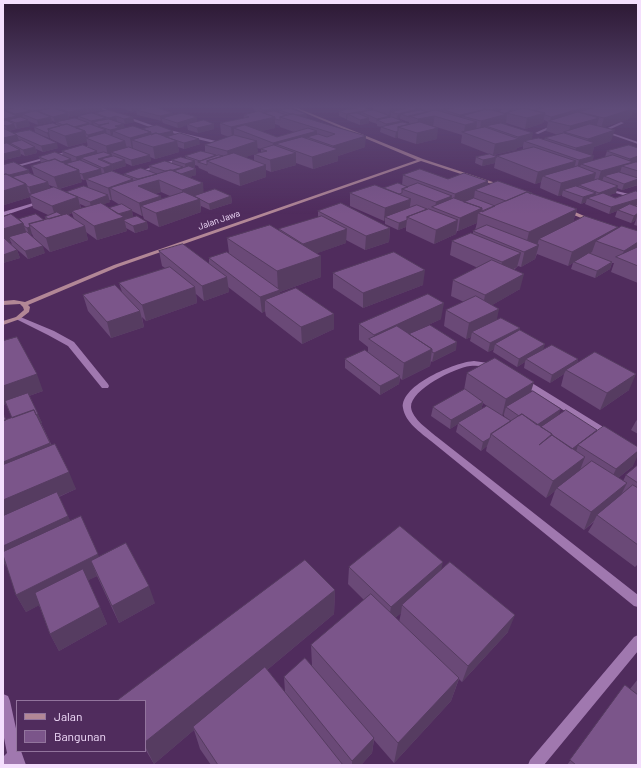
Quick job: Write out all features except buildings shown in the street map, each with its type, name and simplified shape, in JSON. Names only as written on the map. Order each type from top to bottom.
[{"type":"main road","points":[[380,143],[421,160],[511,189]]},
{"type":"main road","name":"Jalan Jawa","points":[[25,304],[116,266],[421,160]]},
{"type":"main road","points":[[563,209],[600,223]]},
{"type":"main road","points":[[3,303],[13,302],[25,304],[27,307],[27,311],[18,318],[3,323]]},
{"type":"street","points":[[3,170],[102,143]]},
{"type":"street","points":[[212,150],[220,145],[214,143]]},
{"type":"street","points":[[128,175],[189,156]]},
{"type":"street","points":[[614,191],[638,198]]},
{"type":"street","points":[[3,214],[47,201]]},
{"type":"street","points":[[18,318],[71,344],[106,386]]},
{"type":"street","points":[[503,369],[479,363],[460,366],[423,384],[409,398],[407,409],[412,418],[434,439],[638,602]]},
{"type":"street","points":[[516,377],[618,440]]},
{"type":"street","points":[[535,765],[638,641]]},
{"type":"street","points":[[3,701],[13,762]]}]
